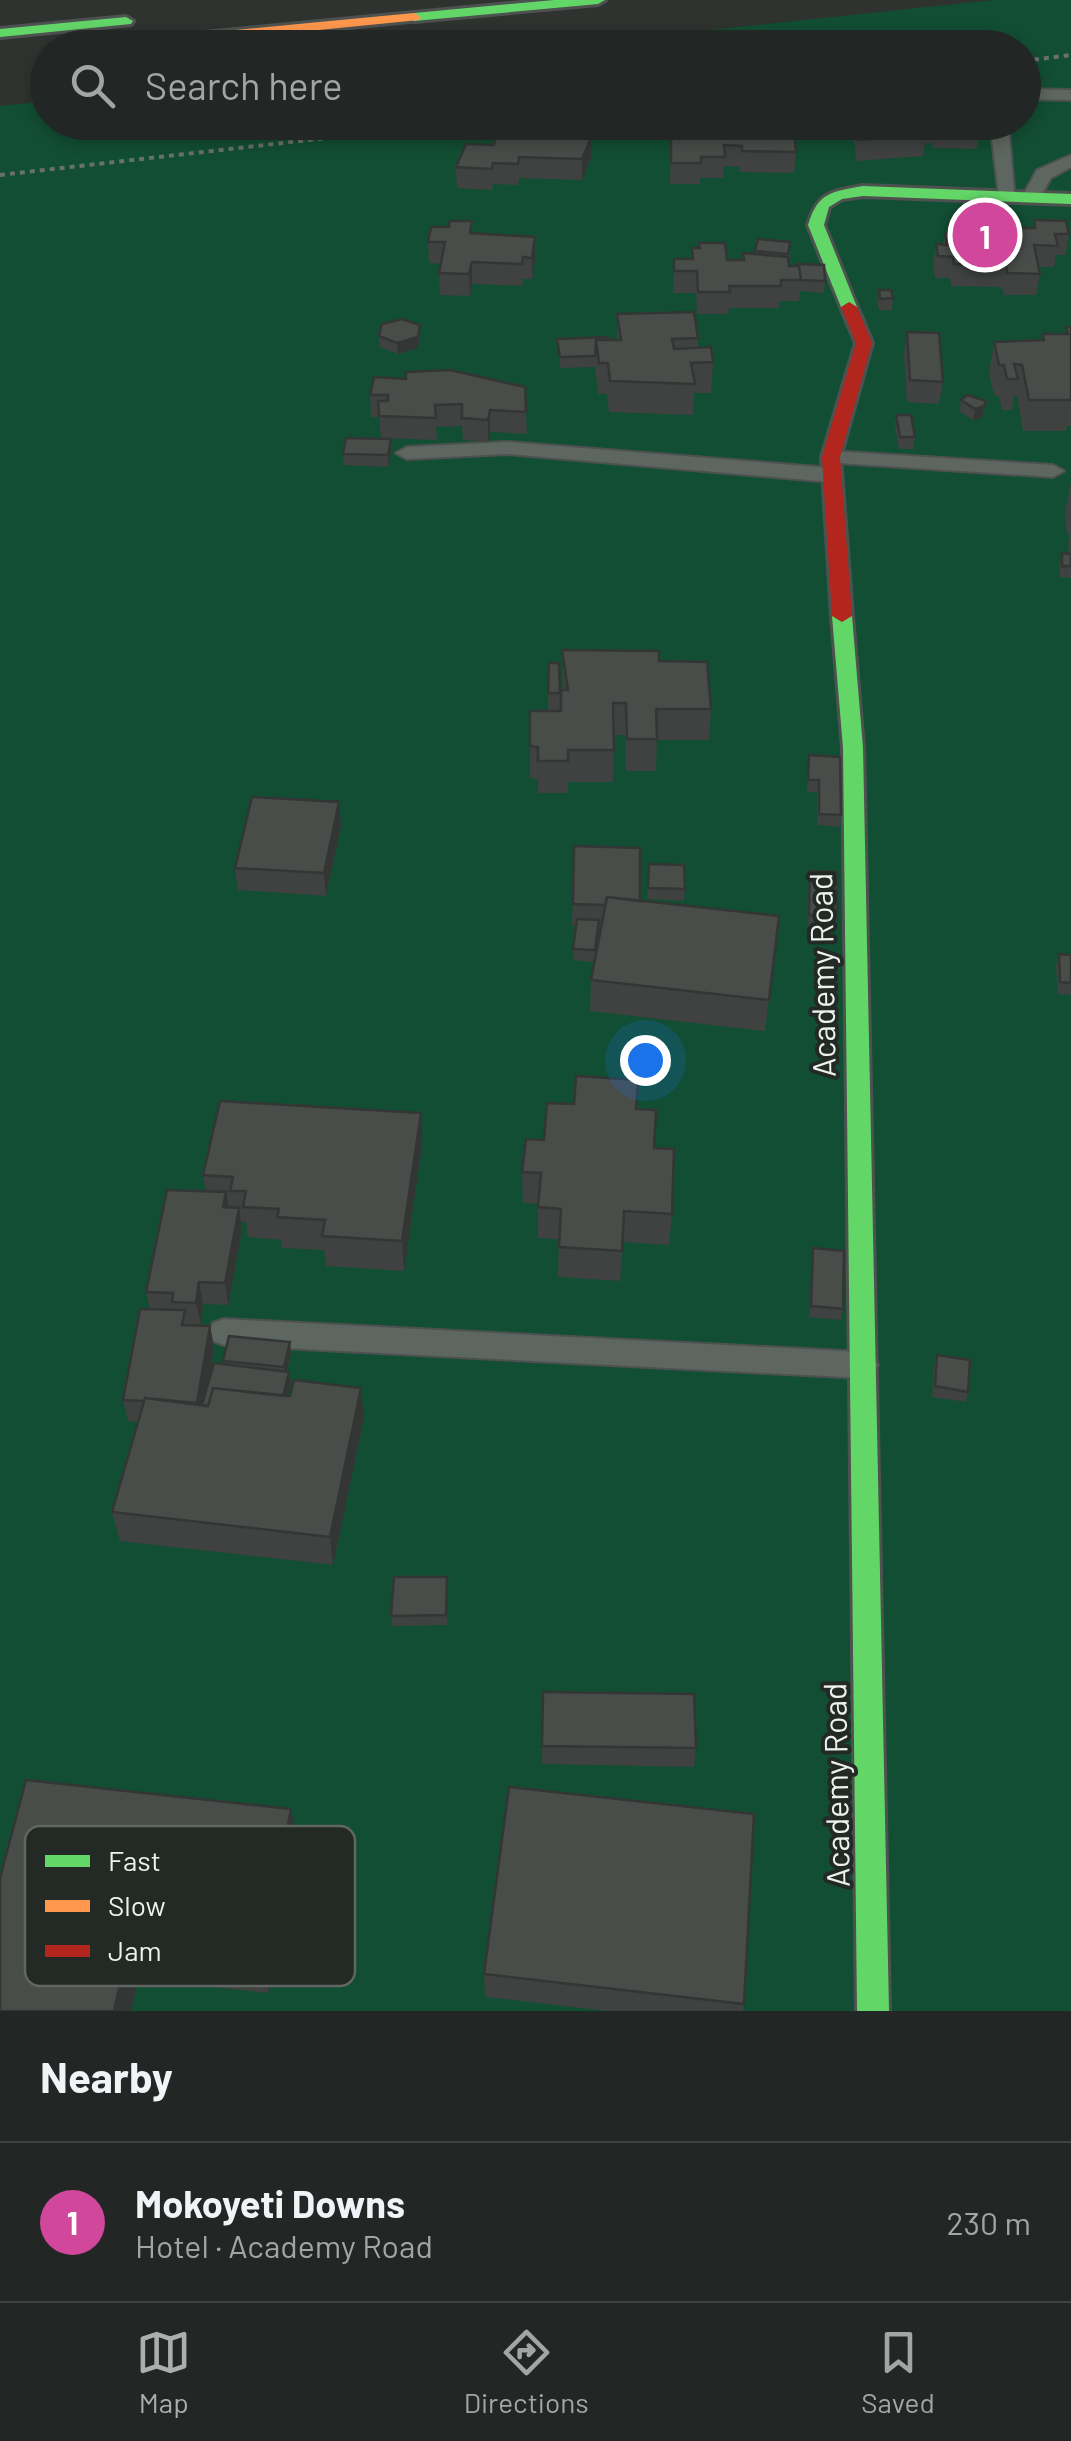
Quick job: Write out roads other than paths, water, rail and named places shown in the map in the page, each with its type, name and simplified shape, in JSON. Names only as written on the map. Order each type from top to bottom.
[{"type":"main road","points":[[32,30],[356,0]]},
{"type":"main road","points":[[279,30],[598,0]]},
{"type":"main road","points":[[0,33],[30,30]]},
{"type":"main road","points":[[0,56],[30,53]]},
{"type":"main road","name":"Academy Road","points":[[873,2011],[853,748],[831,466],[864,343],[816,225],[822,205],[838,195],[863,191],[1071,199]]},
{"type":"lane","points":[[1041,94],[1071,95]]},
{"type":"lane","points":[[1004,140],[1019,197],[1044,174],[1071,160]]},
{"type":"lane","points":[[408,453],[507,448],[831,466],[1053,471]]},
{"type":"lane","points":[[224,1332],[862,1365]]},
{"type":"place","name":"Mokoyeti Downs","points":[[985,235]]}]
